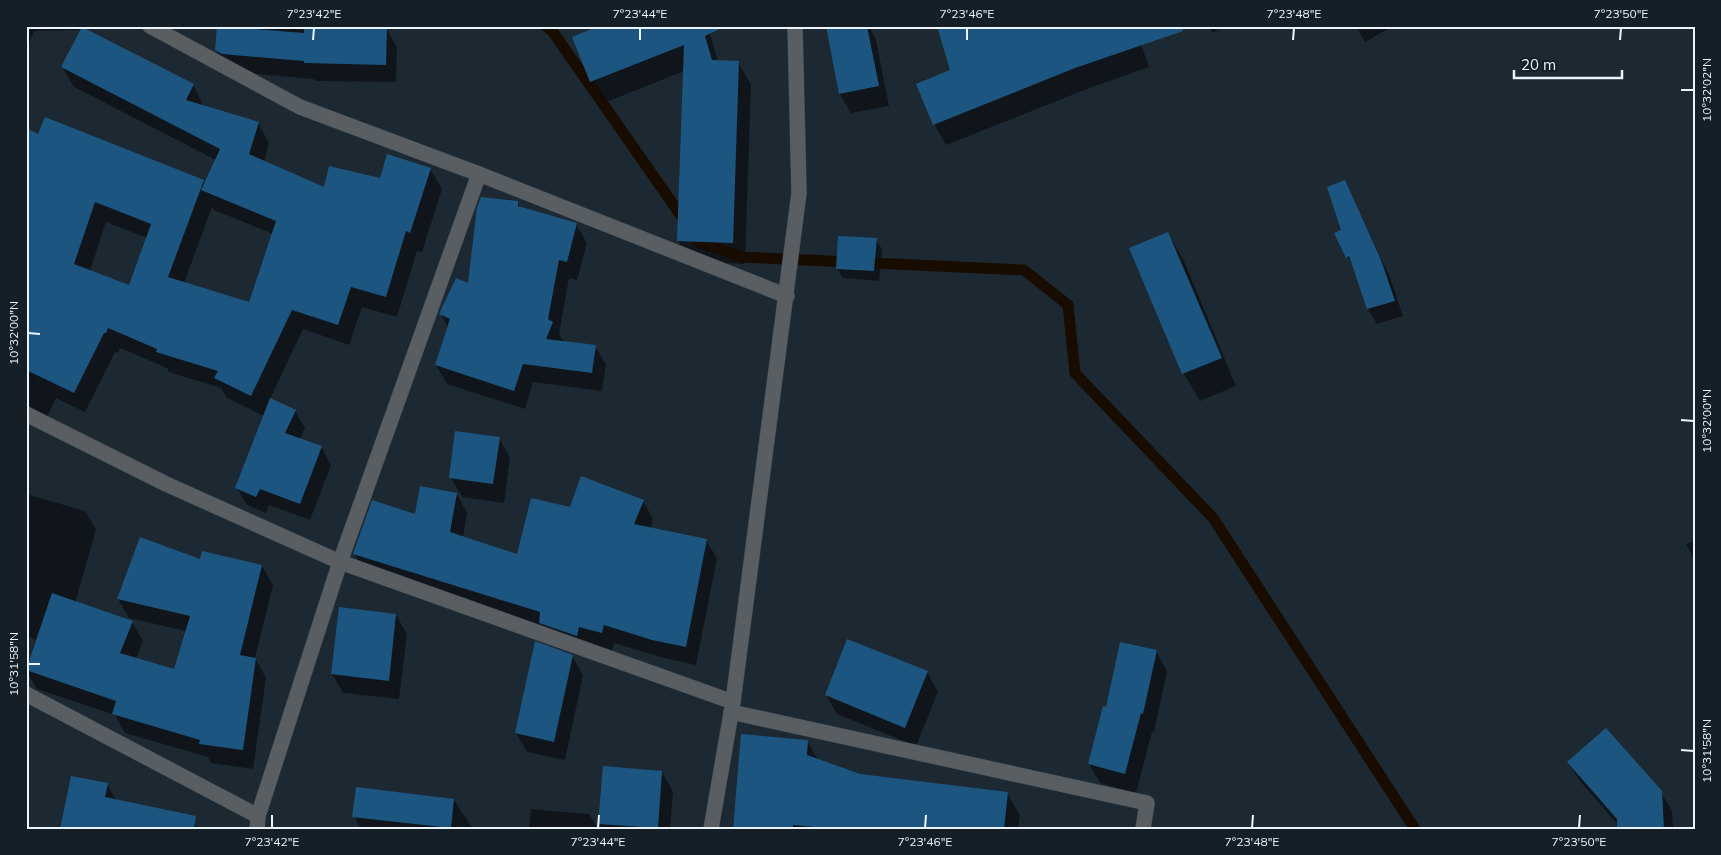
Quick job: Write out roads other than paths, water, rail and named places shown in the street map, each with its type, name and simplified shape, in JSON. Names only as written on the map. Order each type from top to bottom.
[{"type":"street","points":[[150,26],[300,107],[480,174],[787,296]]},
{"type":"street","points":[[711,829],[732,707],[799,193],[795,26]]},
{"type":"street","points":[[26,694],[258,823],[340,562],[480,174]]},
{"type":"street","points":[[26,414],[166,484],[340,562],[732,707],[1147,803],[1143,829]]},
{"type":"waterway","points":[[546,26],[553,32],[700,243],[742,257],[1024,270],[1068,305],[1075,373],[1213,518],[1415,829]]}]
